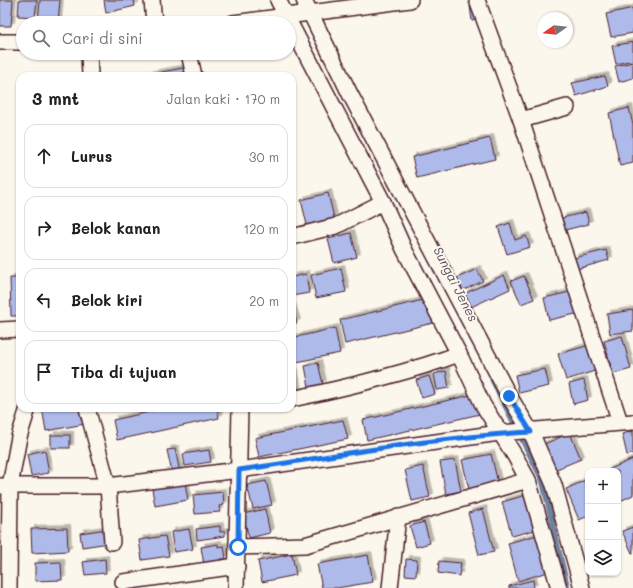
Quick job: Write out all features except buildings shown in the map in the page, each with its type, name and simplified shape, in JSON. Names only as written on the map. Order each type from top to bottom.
[{"type":"street","points":[[152,0],[153,16]]},
{"type":"street","points":[[278,0],[299,11],[350,94],[501,382],[554,485],[582,588]]},
{"type":"street","points":[[272,16],[299,11],[410,0]]},
{"type":"street","points":[[5,486],[108,486],[239,470],[501,434],[626,422],[521,120],[477,0]]},
{"type":"street","points":[[299,11],[404,249],[459,354],[483,405],[515,456],[528,480],[559,588]]},
{"type":"street","points":[[0,42],[16,42]]},
{"type":"street","points":[[89,60],[90,72]]},
{"type":"street","points":[[191,60],[193,72]]},
{"type":"street","points":[[521,120],[567,108]]},
{"type":"street","points":[[296,236],[336,226],[383,202]]},
{"type":"street","points":[[0,330],[16,333]]},
{"type":"street","points":[[296,397],[382,379],[414,370],[459,354]]},
{"type":"street","points":[[9,588],[5,486],[27,412]]},
{"type":"street","points":[[88,412],[108,486],[112,542]]},
{"type":"street","points":[[236,588],[242,412]]},
{"type":"street","points":[[238,547],[305,545],[528,480]]},
{"type":"street","points":[[390,588],[398,517]]},
{"type":"street","points":[[123,582],[237,566]]},
{"type":"waterway","name":"Sungai Jenes","points":[[492,380],[542,480],[568,588]]},
{"type":"route","points":[[238,547],[239,470],[499,433],[531,432],[509,396]]}]
